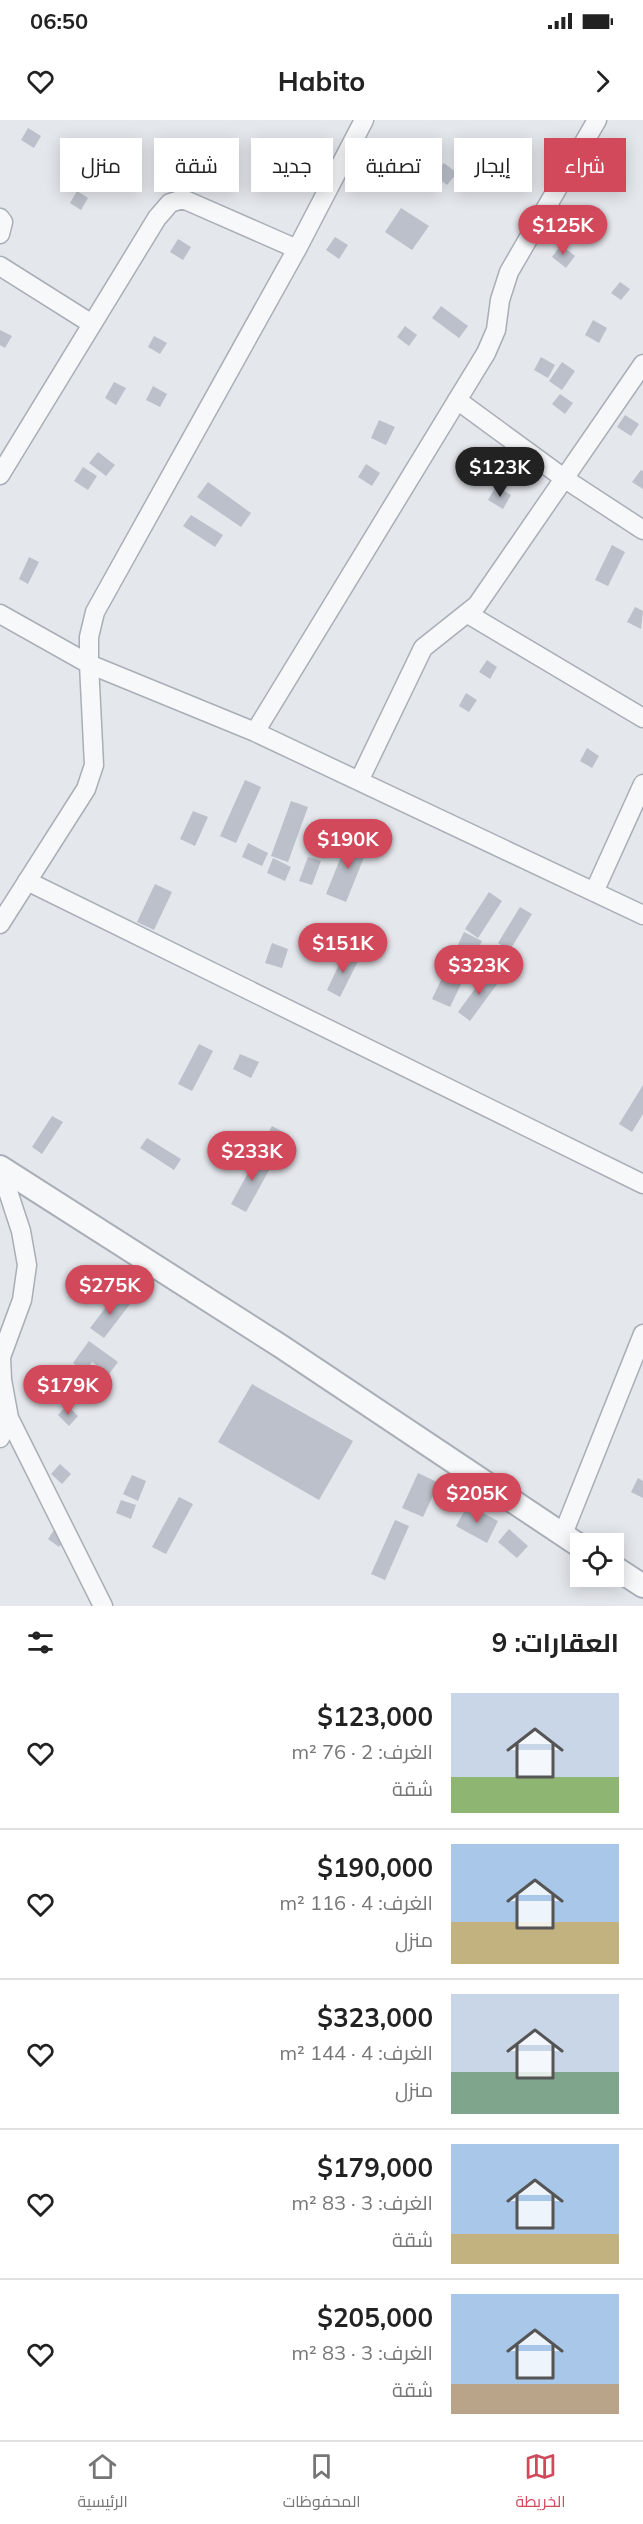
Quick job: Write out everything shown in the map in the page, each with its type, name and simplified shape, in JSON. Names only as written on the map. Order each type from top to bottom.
[{"type":"street","points":[[0,924],[86,789],[94,765],[89,664],[90,637],[95,612],[297,249],[364,120]]},
{"type":"street","points":[[255,732],[486,353],[496,330],[500,300],[509,272],[597,120]]},
{"type":"street","points":[[0,475],[157,218],[170,203],[183,199],[297,249]]},
{"type":"street","points":[[0,218],[3,222],[0,234]]},
{"type":"street","points":[[0,266],[92,324]]},
{"type":"street","points":[[359,781],[423,648],[454,621],[468,614],[477,605],[643,364]]},
{"type":"street","points":[[457,400],[565,479],[643,530]]},
{"type":"street","points":[[0,614],[89,664],[255,732],[643,915]]},
{"type":"street","points":[[468,614],[643,718]]},
{"type":"street","points":[[594,892],[643,784]]},
{"type":"street","points":[[27,881],[643,1184]]},
{"type":"street","points":[[0,1167],[21,1231],[27,1265],[22,1300],[1,1357],[2,1380],[9,1418],[103,1606]]},
{"type":"street","points":[[0,1167],[282,1347],[570,1539]]},
{"type":"street","points":[[574,1533],[643,1334]]},
{"type":"street","points":[[0,1438],[9,1418]]},
{"type":"street","points":[[624,1574],[643,1586]]},
{"type":"building","points":[[28,128],[41,136],[34,148],[21,140]]},
{"type":"building","points":[[444,163],[454,171],[454,177],[447,185],[442,181]]},
{"type":"building","points":[[76,192],[88,198],[81,210],[70,203]]},
{"type":"building","points":[[401,208],[429,226],[412,250],[385,232]]},
{"type":"building","points":[[588,216],[602,225],[595,237],[580,227]]},
{"type":"building","points":[[335,237],[348,245],[339,259],[326,250]]},
{"type":"building","points":[[178,239],[191,247],[183,260],[170,252]]},
{"type":"building","points":[[561,245],[575,256],[566,268],[552,257]]},
{"type":"building","points":[[620,282],[630,289],[621,300],[611,293]]},
{"type":"building","points":[[441,306],[468,326],[459,338],[432,318]]},
{"type":"building","points":[[593,320],[607,328],[599,343],[585,335]]},
{"type":"building","points":[[405,326],[417,335],[409,346],[397,337]]},
{"type":"building","points":[[0,330],[12,336],[5,348],[0,345]]},
{"type":"building","points":[[154,336],[167,343],[160,354],[148,347]]},
{"type":"building","points":[[541,357],[555,365],[548,378],[534,370]]},
{"type":"building","points":[[562,362],[575,371],[562,390],[549,381]]},
{"type":"building","points":[[114,382],[126,388],[116,405],[105,398]]},
{"type":"building","points":[[153,386],[167,394],[160,407],[146,400]]},
{"type":"building","points":[[560,394],[573,403],[565,414],[552,404]]},
{"type":"building","points":[[625,415],[639,424],[631,436],[617,427]]},
{"type":"building","points":[[379,420],[395,427],[386,445],[371,438]]},
{"type":"building","points":[[98,452],[115,465],[106,476],[89,463]]},
{"type":"building","points":[[366,464],[380,473],[372,486],[358,477]]},
{"type":"building","points":[[83,467],[97,476],[88,490],[74,481]]},
{"type":"building","points":[[641,470],[643,471],[643,489],[632,482]]},
{"type":"building","points":[[208,482],[251,513],[241,527],[197,497]]},
{"type":"building","points":[[496,486],[511,495],[503,509],[488,500]]},
{"type":"building","points":[[191,515],[223,535],[215,547],[183,526]]},
{"type":"building","points":[[612,545],[625,552],[608,586],[595,580]]},
{"type":"building","points":[[29,557],[39,562],[28,584],[19,579]]},
{"type":"building","points":[[635,607],[643,611],[641,629],[627,622]]},
{"type":"building","points":[[487,660],[497,667],[490,679],[479,672]]},
{"type":"building","points":[[466,693],[477,700],[469,712],[459,706]]},
{"type":"building","points":[[587,748],[599,756],[592,768],[580,761]]},
{"type":"building","points":[[245,780],[261,787],[236,843],[220,836]]},
{"type":"building","points":[[291,801],[308,807],[288,862],[271,856]]},
{"type":"building","points":[[193,811],[208,817],[195,846],[180,839]]},
{"type":"building","points":[[349,837],[369,845],[346,902],[326,894]]},
{"type":"building","points":[[248,843],[268,853],[262,866],[242,857]]},
{"type":"building","points":[[308,857],[321,861],[312,885],[299,881]]},
{"type":"building","points":[[273,858],[291,867],[285,881],[267,873]]},
{"type":"building","points":[[155,884],[172,892],[154,930],[137,922]]},
{"type":"building","points":[[489,892],[502,901],[478,938],[465,929]]},
{"type":"building","points":[[520,907],[532,914],[510,950],[498,943]]},
{"type":"building","points":[[464,932],[482,941],[450,1007],[432,999]]},
{"type":"building","points":[[272,943],[288,949],[282,968],[265,963]]},
{"type":"building","points":[[345,952],[359,959],[340,997],[327,990]]},
{"type":"building","points":[[488,971],[500,980],[470,1021],[458,1012]]},
{"type":"building","points":[[199,1044],[213,1051],[192,1091],[178,1084]]},
{"type":"building","points":[[240,1054],[259,1062],[251,1078],[233,1069]]},
{"type":"building","points":[[643,1085],[643,1114],[632,1132],[619,1124]]},
{"type":"building","points":[[52,1116],[63,1122],[42,1154],[32,1147]]},
{"type":"building","points":[[272,1126],[287,1134],[274,1158],[259,1150]]},
{"type":"building","points":[[147,1138],[181,1159],[174,1170],[140,1148]]},
{"type":"building","points":[[259,1153],[274,1161],[246,1212],[231,1204]]},
{"type":"building","points":[[116,1294],[130,1304],[104,1338],[90,1328]]},
{"type":"building","points":[[89,1341],[118,1362],[109,1374],[92,1362],[85,1372],[73,1363]]},
{"type":"building","points":[[252,1384],[353,1441],[319,1500],[218,1442]]},
{"type":"building","points":[[67,1405],[78,1416],[69,1426],[58,1415]]},
{"type":"building","points":[[60,1464],[71,1474],[62,1484],[51,1474]]},
{"type":"building","points":[[418,1473],[439,1483],[423,1517],[402,1508]]},
{"type":"building","points":[[132,1475],[146,1481],[138,1501],[123,1494]]},
{"type":"building","points":[[638,1478],[643,1481],[643,1498],[631,1492]]},
{"type":"building","points":[[179,1497],[193,1504],[166,1554],[152,1547]]},
{"type":"building","points":[[121,1500],[136,1505],[131,1519],[116,1513]]},
{"type":"building","points":[[468,1505],[498,1521],[487,1543],[456,1526]]},
{"type":"building","points":[[395,1520],[409,1526],[385,1580],[371,1574]]},
{"type":"building","points":[[56,1527],[68,1536],[59,1547],[48,1539]]},
{"type":"building","points":[[509,1529],[528,1546],[517,1558],[498,1542]]}]
